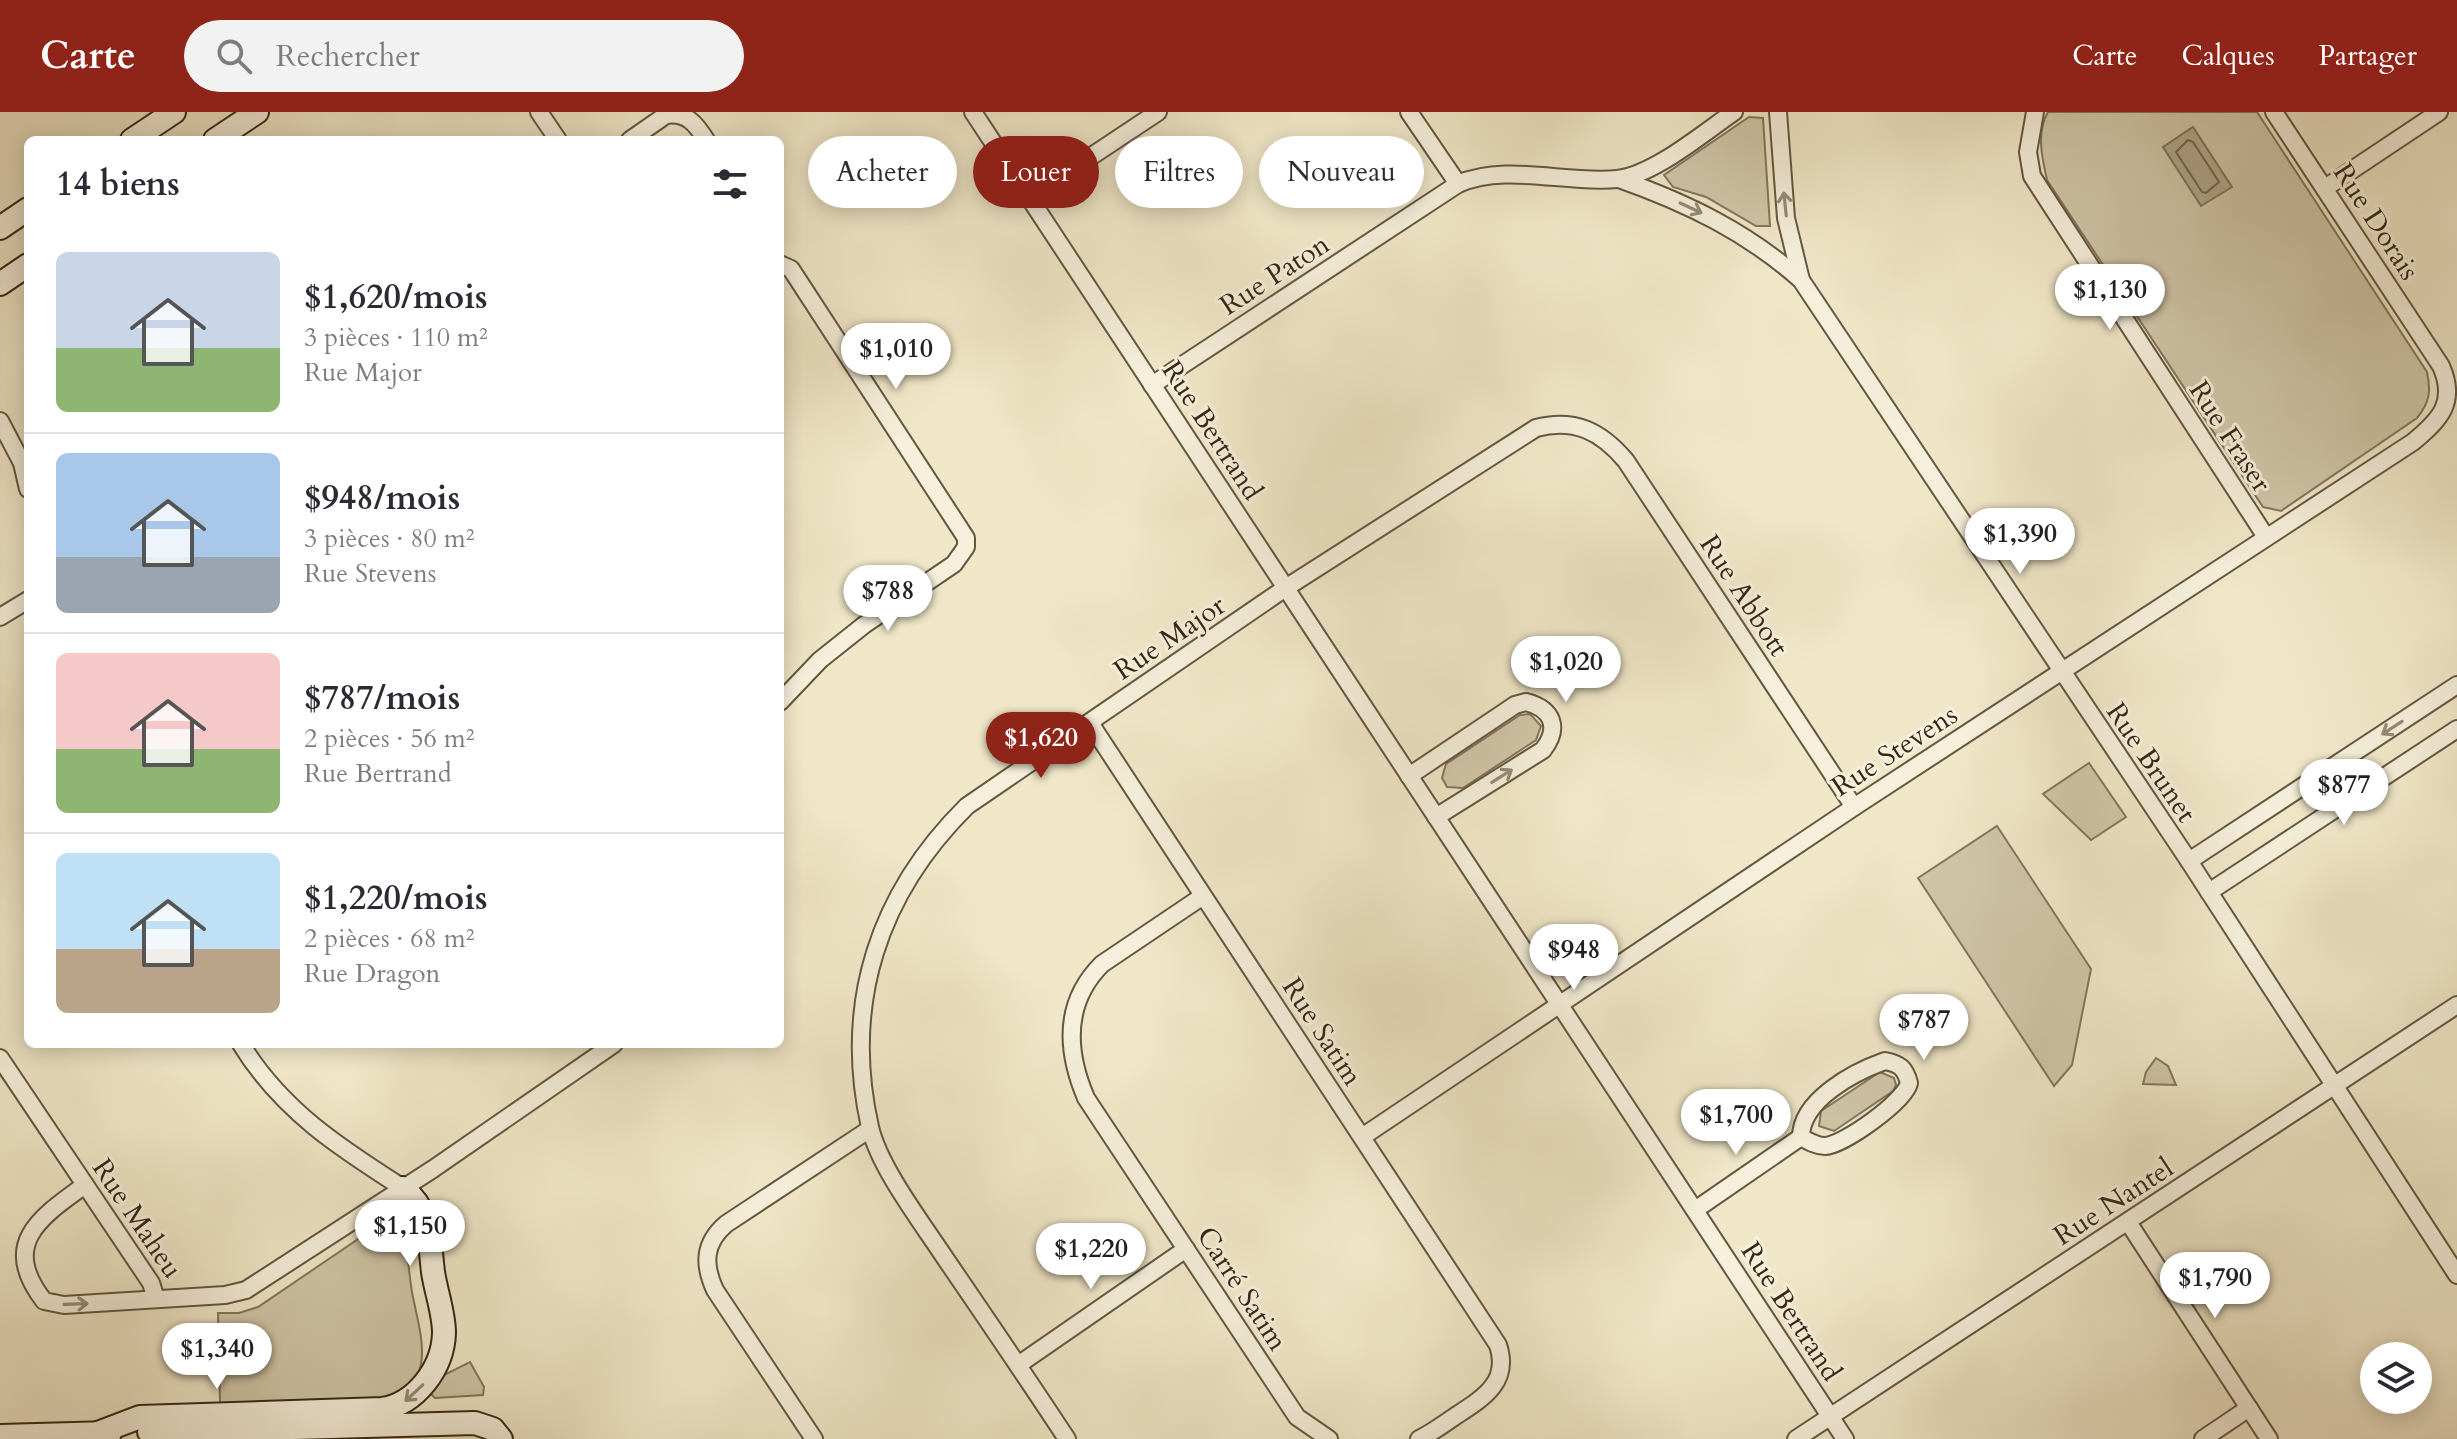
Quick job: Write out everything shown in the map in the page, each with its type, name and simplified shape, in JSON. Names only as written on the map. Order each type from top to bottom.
[{"type":"street","points":[[138,136],[174,112]]},
{"type":"street","points":[[221,136],[257,112]]},
{"type":"street","points":[[539,112],[555,136]]},
{"type":"street","name":"Rue Bertrand","points":[[973,112],[989,136]]},
{"type":"street","points":[[1099,151],[1158,112]]},
{"type":"street","points":[[1409,112],[1458,184]]},
{"type":"street","name":"Rue Paton","points":[[1152,385],[1458,184],[1486,176],[1619,179],[1661,160],[1734,112]]},
{"type":"street","name":"Rue Brunet","points":[[1778,112],[1786,218],[1801,280]]},
{"type":"street","name":"Rue Fraser","points":[[2035,112],[2028,152],[2032,176],[2266,537]]},
{"type":"street","name":"Rue Dorais","points":[[2274,112],[2441,366],[2448,380],[2449,403]]},
{"type":"street","points":[[2325,188],[2439,112]]},
{"type":"street","points":[[636,136],[666,115],[673,114],[689,119],[703,136]]},
{"type":"street","name":"Rue Brunet","points":[[1619,179],[1693,208],[1733,229],[1767,250],[1801,280],[2060,673],[2189,861],[2457,1275]]},
{"type":"street","name":"Rue Bertrand","points":[[1037,208],[1284,589],[1845,1439]]},
{"type":"street","points":[[0,228],[24,212]]},
{"type":"street","points":[[784,698],[820,660],[864,625],[954,564],[966,547],[963,529],[786,267]]},
{"type":"street","points":[[0,284],[24,268]]},
{"type":"street","name":"Rue Stevens","points":[[1362,1137],[1854,807],[2413,442],[2441,417],[2449,403]]},
{"type":"street","points":[[0,421],[24,472]]},
{"type":"street","name":"Rue Major","points":[[1018,1365],[908,1203],[870,1129],[863,1060],[866,986],[878,940],[909,872],[935,837],[967,806],[1284,589],[1536,428],[1557,423],[1579,425]]},
{"type":"street","name":"Rue Abbott","points":[[1579,425],[1600,436],[1626,461],[1854,807]]},
{"type":"street","points":[[0,617],[24,602]]},
{"type":"street","points":[[2189,861],[2457,685]]},
{"type":"street","points":[[1409,776],[1515,705],[1526,702],[1549,713],[1554,725],[1552,738],[1543,750],[1436,817]]},
{"type":"street","name":"Rue Satim","points":[[1090,723],[1498,1345],[1502,1371],[1496,1385],[1485,1397],[1419,1439]]},
{"type":"street","points":[[2209,892],[2457,729]]},
{"type":"street","name":"Carré Satim","points":[[1203,896],[1090,975],[1073,1011],[1070,1034],[1073,1066],[1086,1098],[1297,1417],[1329,1439]]},
{"type":"street","name":"Rue Nantel","points":[[1796,1439],[2457,1005]]},
{"type":"street","points":[[98,1433],[140,1417],[389,1408],[406,1401],[431,1373],[444,1332],[428,1224],[416,1199],[345,1151],[281,1099],[244,1048]]},
{"type":"street","name":"Rue Maheu","points":[[0,1058],[151,1283],[156,1299],[239,1293],[403,1188],[608,1048]]},
{"type":"street","points":[[1695,1210],[1801,1137],[1804,1116],[1812,1105],[1871,1066],[1885,1061],[1897,1063],[1906,1071],[1909,1083],[1901,1100],[1839,1142],[1814,1144],[1801,1137]]},
{"type":"street","points":[[814,1439],[715,1290],[707,1272],[707,1252],[713,1235],[726,1224],[870,1129]]},
{"type":"street","points":[[85,1185],[21,1234],[16,1260],[35,1292],[44,1301],[64,1305],[156,1299]]},
{"type":"street","points":[[2128,1222],[2269,1439]]},
{"type":"street","points":[[1067,1439],[1018,1365],[1186,1249]]},
{"type":"street","points":[[2203,1439],[2249,1408]]},
{"type":"street","points":[[0,1436],[475,1423],[493,1429],[501,1439]]},
{"type":"shaded area","points":[[2048,112],[2257,112],[2427,372],[2428,396],[2417,418],[2281,511],[2263,507],[2047,180],[2041,137]]},
{"type":"shaded area","points":[[1749,117],[1763,118],[1770,226],[1756,226],[1706,197],[1673,187],[1664,175]]},
{"type":"shaded area","points":[[1530,714],[1541,726],[1536,740],[1463,788],[1447,787],[1442,778],[1446,764],[1520,715]]},
{"type":"shaded area","points":[[2089,763],[2126,817],[2091,840],[2043,794]]},
{"type":"shaded area","points":[[1997,826],[2091,969],[2072,1065],[2054,1086],[1918,878]]},
{"type":"shaded area","points":[[2156,1058],[2168,1066],[2176,1085],[2143,1084],[2146,1072]]},
{"type":"shaded area","points":[[1880,1072],[1894,1078],[1896,1085],[1893,1091],[1834,1131],[1819,1126],[1821,1111]]},
{"type":"shaded area","points":[[388,1224],[404,1236],[421,1340],[420,1369],[413,1382],[402,1392],[384,1398],[220,1403],[218,1313],[239,1313],[258,1307],[376,1227]]},
{"type":"shaded area","points":[[470,1362],[484,1387],[483,1395],[435,1398],[429,1392],[438,1378]]},
{"type":"water","points":[[2193,127],[2232,187],[2201,206],[2163,147]]}]
